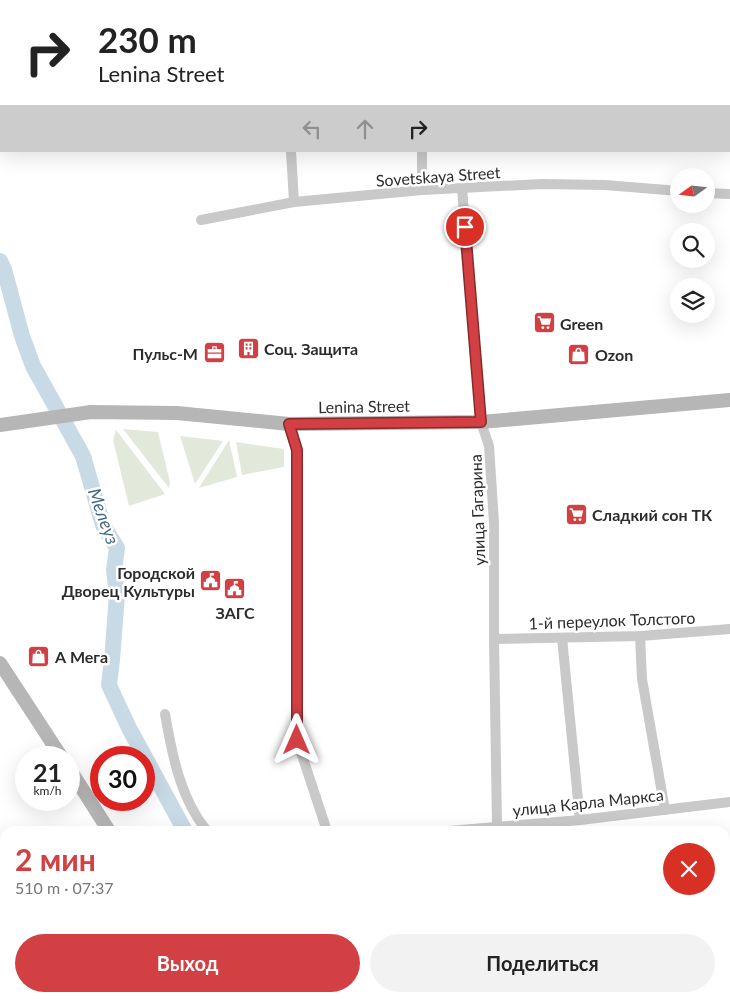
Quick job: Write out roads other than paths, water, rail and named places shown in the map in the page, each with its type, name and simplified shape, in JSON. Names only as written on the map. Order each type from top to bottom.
[{"type":"main road","name":"Lenina Street","points":[[6,424],[91,412],[177,413],[289,424],[481,422],[730,400]]},
{"type":"main road","points":[[0,664],[54,746]]},
{"type":"main road","points":[[80,785],[106,826]]},
{"type":"street","points":[[291,152],[294,202]]},
{"type":"street","points":[[422,152],[422,190]]},
{"type":"street","name":"Sovetskaya Street","points":[[201,220],[294,202],[422,190],[542,184],[605,185],[670,190]]},
{"type":"street","name":"улица Гагарина","points":[[462,188],[481,422],[489,446],[494,523],[494,639],[499,826]]},
{"type":"street","points":[[715,193],[730,194]]},
{"type":"street","points":[[289,424],[297,450],[297,740],[325,826]]},
{"type":"street","name":"1-й переулок Толстого","points":[[494,639],[640,636],[730,629]]},
{"type":"street","points":[[640,636],[642,679],[665,810]]},
{"type":"street","points":[[562,638],[580,820]]},
{"type":"street","points":[[166,714],[173,756],[184,791],[190,806],[202,826]]},
{"type":"street","name":"улица Карла Маркса","points":[[526,826],[730,802]]},
{"type":"waterway","name":"Мелеуз","points":[[0,261],[33,366],[83,456],[103,525],[117,548],[114,570],[117,595],[109,685],[129,728],[182,826]]},
{"type":"place","name":"Green","points":[[544,323]]},
{"type":"place","name":"Соц. Защита","points":[[248,348]]},
{"type":"place","name":"Пульс-М","points":[[214,353]]},
{"type":"place","name":"Ozon","points":[[579,354]]},
{"type":"place","name":"Сладкий сон ТК","points":[[576,514]]},
{"type":"place","name":"Городской Дворец Культуры","points":[[211,581]]},
{"type":"place","name":"ЗАГС","points":[[235,588]]},
{"type":"place","name":"А Мега","points":[[39,656]]}]
